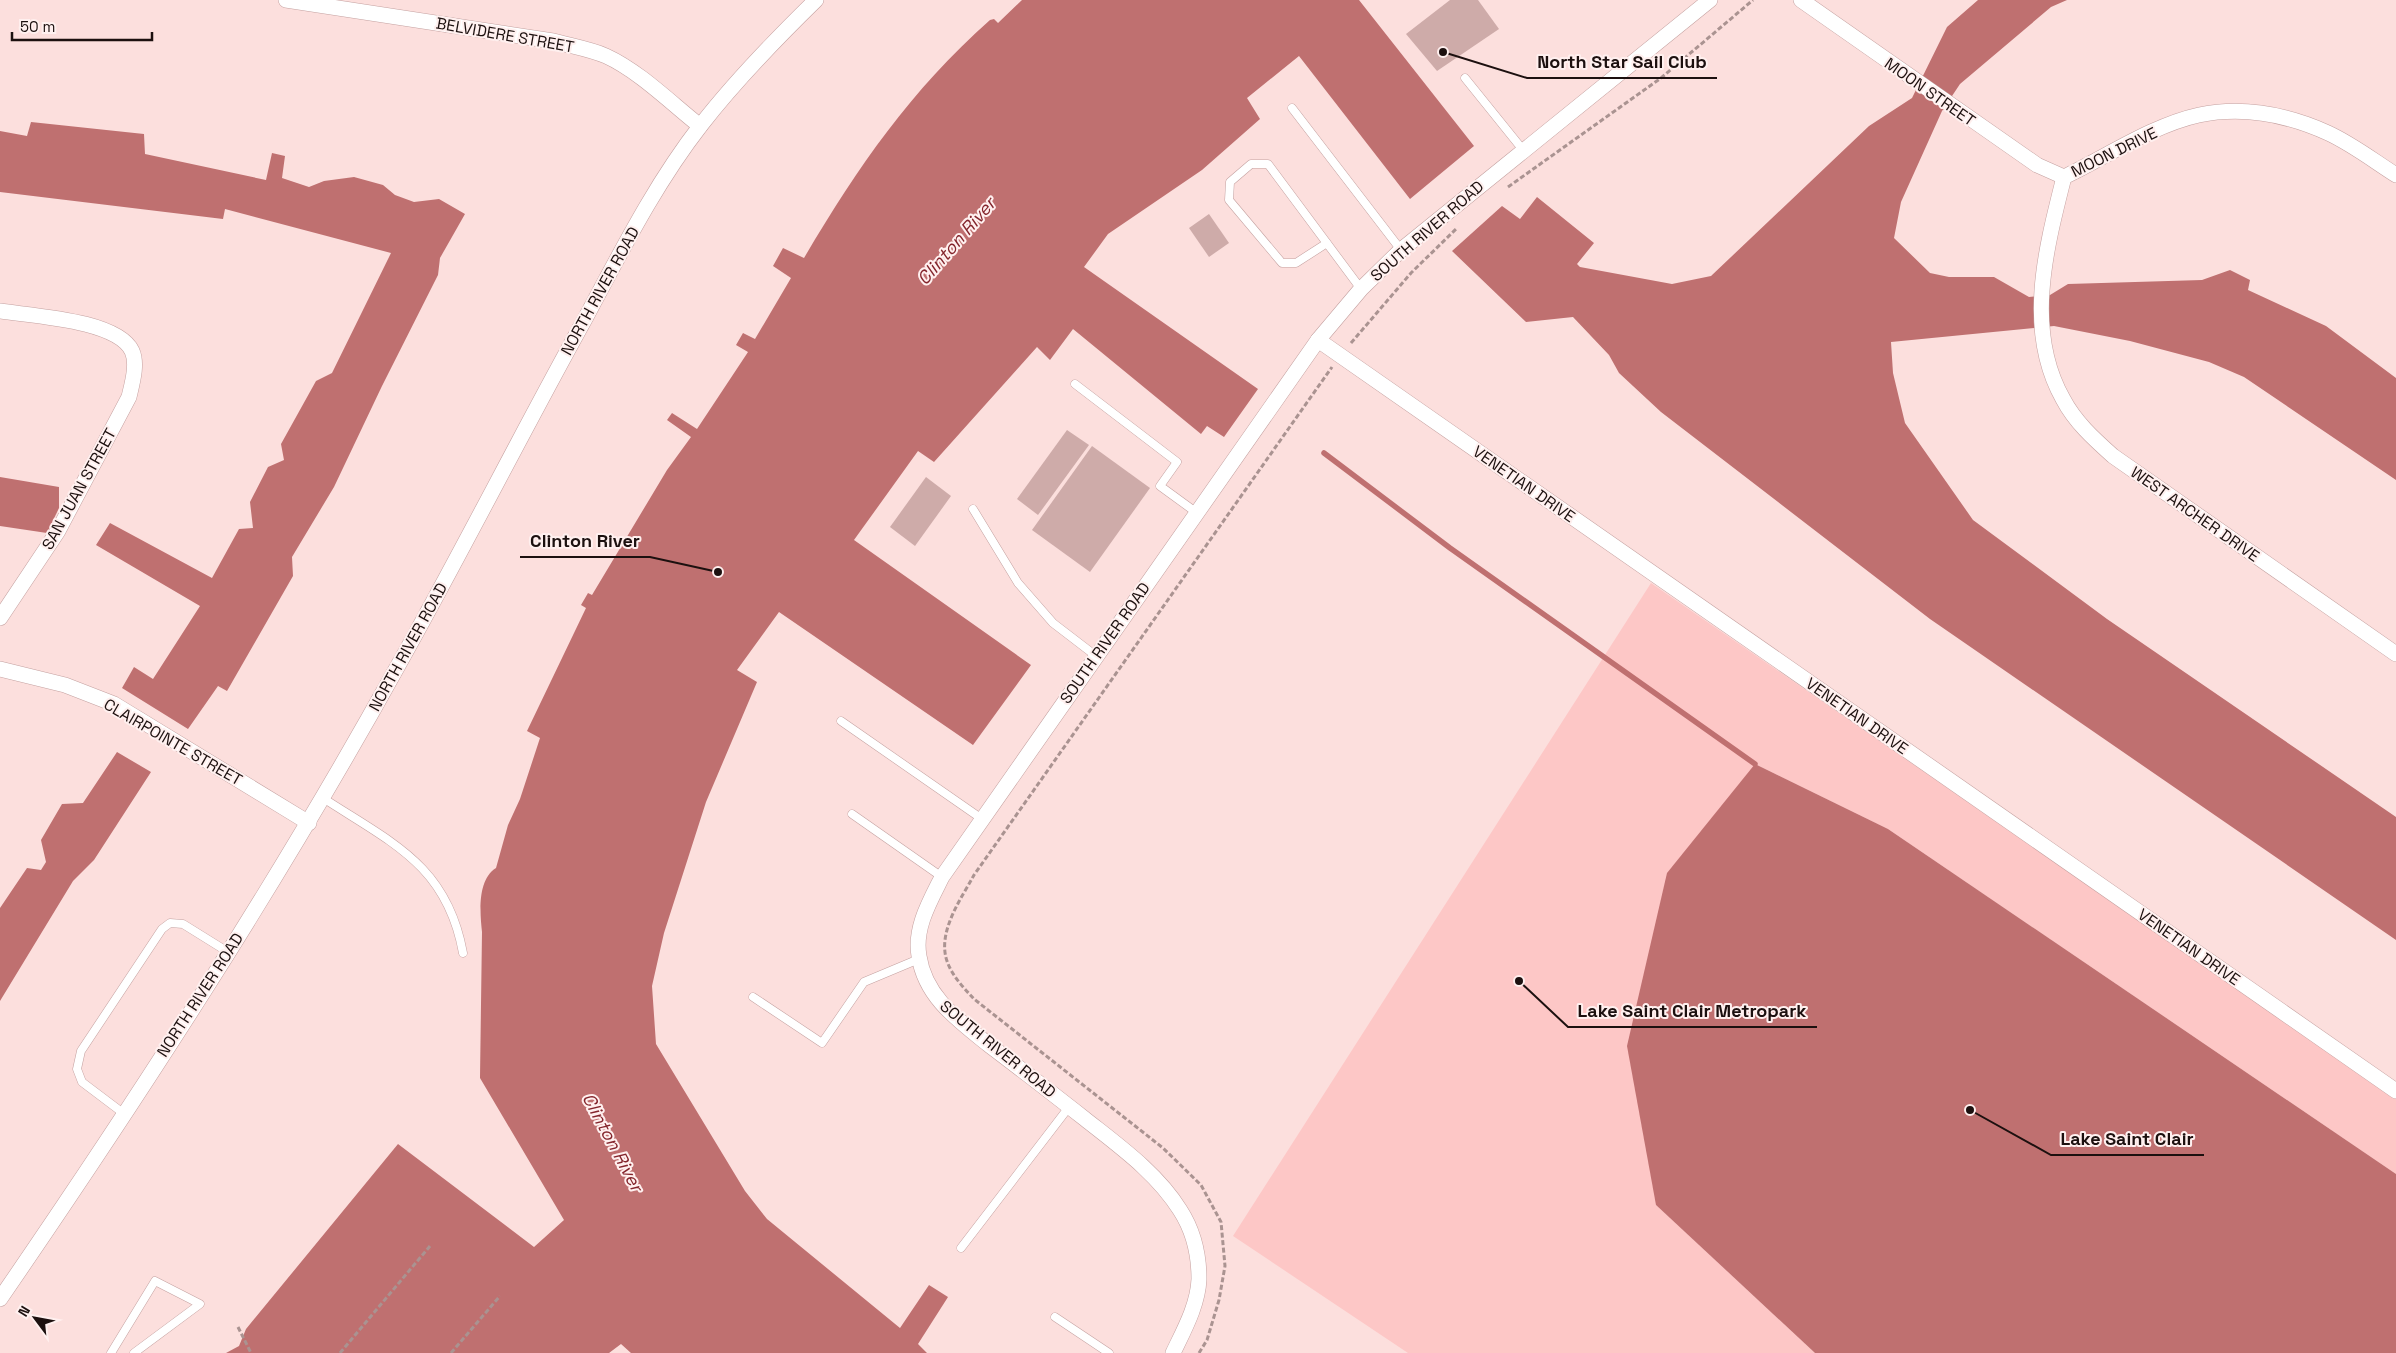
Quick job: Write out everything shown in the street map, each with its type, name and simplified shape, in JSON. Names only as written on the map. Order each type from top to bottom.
[{"type":"street","name":"BELVIDERE STREET","points":[[286,0],[554,41],[582,48],[607,56],[635,74],[700,126]]},
{"type":"street","name":"NORTH RIVER ROAD","points":[[0,1299],[228,952],[309,823],[397,669],[629,237],[663,178],[700,126],[762,53],[816,0]]},
{"type":"street","name":"SOUTH RIVER ROAD","points":[[1173,1353],[1194,1304],[1199,1281],[1198,1260],[1188,1225],[1181,1211],[1158,1181],[1118,1145],[950,1012],[930,989],[919,959],[919,938],[924,911],[942,877],[982,819],[1318,340],[1361,289],[1401,250],[1710,0]]},
{"type":"street","name":"MOON STREET","points":[[1801,0],[2036,165],[2064,177]]},
{"type":"street","name":"MOON DRIVE","points":[[2044,334],[2041,289],[2046,249],[2064,177],[2143,137],[2199,115],[2242,112],[2290,118],[2330,134],[2396,175]]},
{"type":"street","name":"SAN JUAN STREET","points":[[0,311],[100,326],[118,336],[132,352],[134,375],[130,397],[58,531],[0,618]]},
{"type":"street","name":"WEST ARCHER DRIVE","points":[[2044,334],[2048,363],[2063,400],[2087,433],[2113,456],[2396,654]]},
{"type":"street","name":"VENETIAN DRIVE","points":[[1318,340],[2396,1091]]},
{"type":"street","name":"CLAIRPOINTE STREET","points":[[0,669],[65,686],[114,704],[309,823]]},
{"type":"lane","points":[[1466,78],[1523,150]]},
{"type":"lane","points":[[1292,108],[1401,250]]},
{"type":"lane","points":[[1327,243],[1296,263],[1282,263],[1229,200],[1230,182],[1251,164],[1268,164],[1327,243],[1361,289]]},
{"type":"lane","points":[[1075,384],[1177,462],[1160,486],[1197,513]]},
{"type":"lane","points":[[973,509],[998,553],[1018,583],[1053,623],[1096,656]]},
{"type":"lane","points":[[841,721],[982,819]]},
{"type":"lane","points":[[323,798],[404,850],[424,868],[440,889],[452,910],[459,930],[463,953]]},
{"type":"lane","points":[[852,814],[942,877]]},
{"type":"lane","points":[[123,1113],[82,1082],[77,1069],[81,1051],[162,929],[170,923],[183,924],[228,952]]},
{"type":"lane","points":[[753,997],[822,1042],[864,982],[919,959]]},
{"type":"lane","points":[[961,1248],[1069,1107]]},
{"type":"lane","points":[[111,1353],[155,1281],[200,1304],[134,1353]]},
{"type":"lane","points":[[1055,1317],[1109,1353]]},
{"type":"path","points":[[1501,192],[1661,78],[1753,0]]},
{"type":"path","points":[[1199,1353],[1207,1340],[1219,1300],[1225,1266],[1221,1222],[1201,1184],[1163,1148],[974,999],[956,978],[947,961],[945,943],[952,914],[974,875],[1304,404],[1359,331],[1411,273],[1458,227]]},
{"type":"path","points":[[340,1353],[430,1246]]},
{"type":"path","points":[[451,1353],[500,1296]]},
{"type":"path","points":[[238,1327],[251,1353]]},
{"type":"shaded area","points":[[1651,583],[2396,1098],[2396,1174],[1888,829],[1755,764],[1656,1205],[1815,1353],[1408,1353],[1233,1236]]},
{"type":"water","points":[[1022,0],[1359,0],[1474,146],[1410,199],[1299,56],[1247,98],[1260,119],[1202,170],[1108,234],[1084,267],[1258,389],[1224,437],[1207,426],[1201,434],[1073,329],[1050,360],[1037,347],[934,462],[918,451],[854,540],[1031,665],[973,745],[779,612],[737,670],[757,682],[706,802],[664,933],[652,986],[656,1044],[745,1191],[767,1219],[900,1328],[929,1285],[948,1297],[918,1344],[927,1353],[631,1353],[621,1344],[609,1353],[226,1353],[239,1346],[246,1329],[398,1144],[534,1247],[564,1220],[480,1078],[481,897],[486,880],[496,868],[508,825],[520,799],[540,738],[527,731],[586,608],[581,605],[588,593],[592,595],[667,470],[691,437],[667,420],[672,413],[697,429],[748,352],[736,345],[743,333],[755,339],[791,278],[773,266],[783,248],[804,258],[865,161],[910,103],[961,47],[990,20],[994,19],[998,23]]},
{"type":"water","points":[[1978,0],[2067,0],[2051,7],[1960,84],[1942,111],[1901,202],[1894,238],[1930,273],[1949,277],[1994,277],[2029,297],[2050,295],[2068,284],[2202,280],[2230,270],[2250,280],[2248,290],[2326,326],[2396,378],[2396,480],[2244,377],[2209,362],[2130,341],[2054,326],[1891,342],[1893,373],[1905,423],[1973,520],[2107,619],[2396,817],[2396,940],[1930,619],[1661,412],[1619,373],[1609,355],[1573,317],[1526,322],[1452,251],[1502,206],[1520,219],[1537,197],[1594,243],[1577,264],[1580,267],[1672,284],[1711,276],[1869,126],[1912,98],[1947,27]]},
{"type":"water","points":[[31,122],[144,134],[145,154],[266,180],[272,153],[285,156],[282,178],[309,187],[324,181],[354,177],[383,185],[395,195],[414,202],[439,199],[465,214],[440,258],[438,275],[334,487],[292,557],[293,576],[227,691],[218,686],[188,729],[122,688],[134,667],[153,679],[200,606],[96,545],[110,523],[212,578],[239,529],[253,528],[250,502],[268,467],[284,460],[281,444],[316,381],[332,373],[391,253],[225,209],[223,219],[0,192],[0,131],[27,136]]},
{"type":"water","points":[[0,477],[59,487],[59,508],[47,533],[0,526]]},
{"type":"water","points":[[117,752],[151,772],[94,860],[73,881],[0,1001],[0,908],[27,868],[41,870],[46,862],[41,840],[62,804],[83,803]]},
{"type":"water","points":[[1755,764],[1888,829],[2396,1174],[2396,1353],[1815,1353],[1656,1205],[1627,1046],[1667,873]]},
{"type":"building","points":[[1450,0],[1478,0],[1499,29],[1437,71],[1406,34]]},
{"type":"building","points":[[1209,214],[1229,243],[1209,257],[1189,228]]},
{"type":"building","points":[[1067,430],[1089,445],[1038,515],[1017,499]]},
{"type":"building","points":[[1092,446],[1150,488],[1090,572],[1032,530]]},
{"type":"building","points":[[926,477],[951,496],[915,546],[890,527]]},
{"type":"waterway","points":[[1324,453],[1450,548],[1755,764]]},
{"type":"place","name":"North Star Sail Club","points":[[1443,52]]},
{"type":"place","name":"Clinton River","points":[[718,572]]},
{"type":"place","name":"Lake Saint Clair Metropark","points":[[1519,981]]},
{"type":"place","name":"Lake Saint Clair","points":[[1970,1110]]}]
